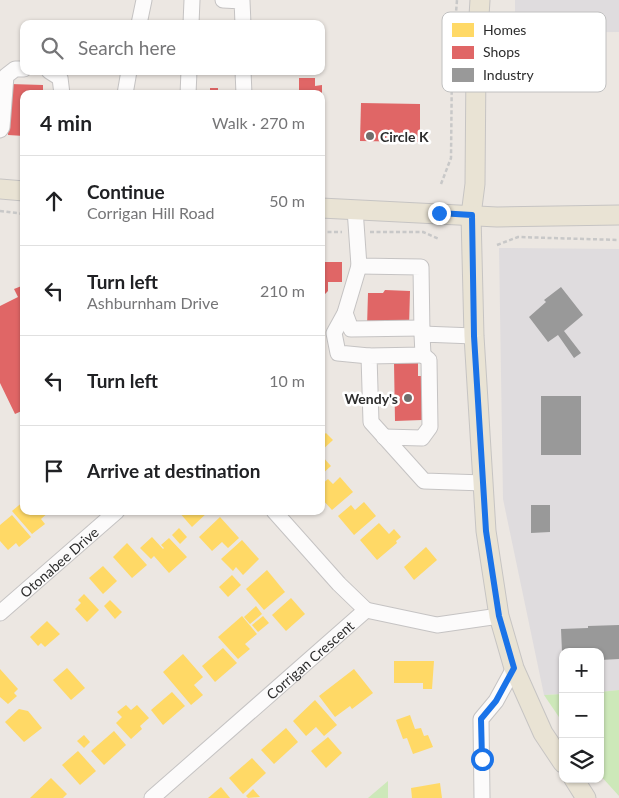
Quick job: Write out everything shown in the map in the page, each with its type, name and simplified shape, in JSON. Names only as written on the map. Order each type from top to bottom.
[{"type":"main road","points":[[476,92],[475,184],[472,215],[474,336],[486,531],[499,616],[514,668],[543,733],[559,757]]},
{"type":"main road","points":[[0,189],[20,191]]},
{"type":"main road","points":[[325,208],[497,217],[619,215]]},
{"type":"main road","points":[[577,783],[586,798]]},
{"type":"street","points":[[140,20],[144,0]]},
{"type":"street","points":[[191,20],[192,0]]},
{"type":"street","points":[[223,0],[242,1],[242,20]]},
{"type":"street","points":[[0,130],[2,127],[6,76],[15,68],[20,69]]},
{"type":"street","points":[[55,75],[60,78],[62,90]]},
{"type":"street","points":[[126,90],[129,75]]},
{"type":"street","points":[[188,90],[189,75]]},
{"type":"street","points":[[244,75],[244,90]]},
{"type":"street","points":[[355,209],[359,266],[345,313],[334,333],[338,353],[369,356],[422,355],[429,360],[430,427],[422,438],[384,437]]},
{"type":"street","points":[[359,266],[421,267],[422,355]]},
{"type":"street","points":[[345,313],[350,329],[422,331],[474,336]]},
{"type":"street","points":[[369,356],[371,422],[384,437],[424,480],[484,483]]},
{"type":"street","name":"Otonabee Drive","points":[[0,613],[112,515]]},
{"type":"street","points":[[278,515],[339,584],[366,610]]},
{"type":"street","name":"Corrigan Crescent","points":[[152,798],[366,610],[437,625],[499,616]]},
{"type":"street","points":[[482,798],[481,719],[496,701],[514,668]]},
{"type":"path","points":[[441,184],[451,158],[452,92]]},
{"type":"path","points":[[0,211],[20,214]]},
{"type":"path","points":[[325,232],[423,232],[439,239]]},
{"type":"path","points":[[497,245],[518,236],[619,240]]},
{"type":"shaded area","points":[[515,0],[619,0],[619,32],[606,32],[606,12],[515,12]]},
{"type":"shaded area","points":[[499,248],[619,249],[619,690],[604,692],[604,648],[559,648],[559,694],[544,695],[503,499]]},
{"type":"green space","points":[[619,690],[619,796],[604,779],[604,692]]},
{"type":"green space","points":[[559,694],[559,717],[544,695]]},
{"type":"green space","points":[[388,781],[388,798],[368,798]]},
{"type":"building: Homes","points":[[325,434],[333,440],[325,447]]},
{"type":"building: Homes","points":[[325,459],[331,466],[325,471]]},
{"type":"building: Homes","points":[[340,477],[353,492],[332,510],[325,502],[325,482],[328,479],[333,484]]},
{"type":"building: Homes","points":[[364,502],[376,516],[354,535],[338,516],[351,505],[355,510]]},
{"type":"building: Homes","points":[[20,504],[20,515],[46,515],[41,519],[45,524],[32,534],[12,511]]},
{"type":"building: Homes","points":[[12,515],[31,537],[19,547],[16,543],[8,550],[0,541],[0,525]]},
{"type":"building: Homes","points":[[182,515],[205,515],[192,527]]},
{"type":"building: Homes","points":[[220,517],[239,538],[228,548],[222,542],[212,551],[199,537]]},
{"type":"building: Homes","points":[[379,523],[389,534],[394,529],[401,537],[396,541],[397,543],[377,560],[360,540]]},
{"type":"building: Homes","points":[[179,528],[187,537],[180,544],[172,535]]},
{"type":"building: Homes","points":[[152,537],[163,549],[161,545],[169,538],[187,557],[169,573],[154,556],[151,559],[140,548]]},
{"type":"building: Homes","points":[[242,540],[259,559],[243,575],[236,567],[233,571],[221,559]]},
{"type":"building: Homes","points":[[127,543],[147,565],[132,578],[113,557]]},
{"type":"building: Homes","points":[[426,547],[437,560],[414,580],[404,567]]},
{"type":"building: Homes","points":[[103,566],[117,581],[103,594],[89,578]]},
{"type":"building: Homes","points":[[267,570],[285,592],[264,610],[246,589]]},
{"type":"building: Homes","points":[[232,575],[241,585],[228,597],[219,587]]},
{"type":"building: Homes","points":[[84,594],[99,610],[87,622],[75,609],[81,603],[78,600]]},
{"type":"building: Homes","points":[[291,598],[305,614],[286,631],[272,615]]},
{"type":"building: Homes","points":[[110,600],[122,612],[115,619],[104,606]]},
{"type":"building: Homes","points":[[256,606],[262,614],[250,624],[244,617]]},
{"type":"building: Homes","points":[[242,616],[257,634],[245,644],[250,649],[238,659],[218,637]]},
{"type":"building: Homes","points":[[263,616],[269,623],[258,632],[252,625]]},
{"type":"building: Homes","points":[[47,621],[60,634],[45,647],[41,643],[38,646],[30,637]]},
{"type":"building: Homes","points":[[223,648],[237,663],[215,682],[202,666]]},
{"type":"building: Homes","points":[[183,654],[203,677],[194,685],[203,695],[191,705],[163,672]]},
{"type":"building: Homes","points":[[394,661],[434,661],[432,689],[423,689],[423,683],[394,683]]},
{"type":"building: Homes","points":[[67,668],[85,688],[71,700],[53,680]]},
{"type":"building: Homes","points":[[0,669],[18,689],[14,693],[17,696],[8,704],[0,697]]},
{"type":"building: Homes","points":[[354,669],[373,693],[352,709],[350,706],[335,717],[319,696]]},
{"type":"building: Homes","points":[[172,692],[185,706],[163,725],[151,710]]},
{"type":"building: Homes","points":[[315,700],[337,725],[324,736],[316,727],[306,736],[293,721]]},
{"type":"building: Homes","points":[[126,705],[131,710],[137,705],[149,718],[140,726],[142,729],[131,739],[116,723],[122,717],[117,712]]},
{"type":"building: Homes","points":[[19,709],[28,711],[42,728],[24,742],[5,722]]},
{"type":"building: Homes","points":[[410,715],[415,729],[421,728],[424,736],[428,735],[433,747],[413,754],[407,738],[403,739],[396,720]]},
{"type":"building: Homes","points":[[286,728],[298,742],[274,764],[261,750]]},
{"type":"building: Homes","points":[[114,731],[126,745],[104,765],[91,751]]},
{"type":"building: Homes","points":[[84,735],[90,742],[84,748],[77,741]]},
{"type":"building: Homes","points":[[328,737],[342,753],[326,768],[311,751]]},
{"type":"building: Homes","points":[[78,751],[96,771],[80,785],[62,765]]},
{"type":"building: Homes","points":[[252,758],[266,773],[243,794],[229,778]]},
{"type":"building: Homes","points":[[51,778],[67,794],[63,798],[30,798]]},
{"type":"building: Homes","points":[[440,783],[442,798],[412,798],[411,788]]},
{"type":"building: Homes","points":[[221,787],[230,798],[208,798]]},
{"type":"building: Homes","points":[[253,789],[260,797],[248,798],[246,796]]},
{"type":"building: Shops","points":[[299,78],[315,78],[315,86],[322,85],[322,90],[299,90]]},
{"type":"building: Shops","points":[[10,84],[43,85],[43,90],[20,90],[20,136],[8,135]]},
{"type":"building: Shops","points":[[210,88],[218,88],[218,90],[210,90]]},
{"type":"building: Shops","points":[[361,103],[420,104],[420,142],[360,141]]},
{"type":"building: Shops","points":[[325,262],[342,262],[342,282],[328,282],[328,291],[325,294]]},
{"type":"building: Shops","points":[[20,287],[20,412],[15,414],[0,383],[0,306],[18,297],[14,289]]},
{"type":"building: Shops","points":[[385,290],[410,291],[409,327],[367,327],[368,293],[383,293]]},
{"type":"building: Shops","name":"Wendy's","points":[[394,363],[418,363],[418,376],[422,376],[422,420],[395,421]]},
{"type":"building: Industry","points":[[561,287],[583,315],[564,331],[581,353],[574,358],[558,335],[548,342],[529,317],[546,302],[544,300]]},
{"type":"building: Industry","points":[[541,396],[581,396],[581,455],[541,455]]},
{"type":"building: Industry","points":[[531,505],[550,505],[550,532],[531,533]]},
{"type":"building: Industry","points":[[619,625],[619,659],[604,660],[604,648],[562,648],[561,629],[588,628],[588,626]]},
{"type":"place","name":"Circle K","points":[[370,136]]},
{"type":"place","name":"Wendy's","points":[[408,398]]},
{"type":"route","points":[[439,213],[472,215],[474,336],[486,531],[499,616],[514,668],[496,701],[481,719],[482,759]]}]
